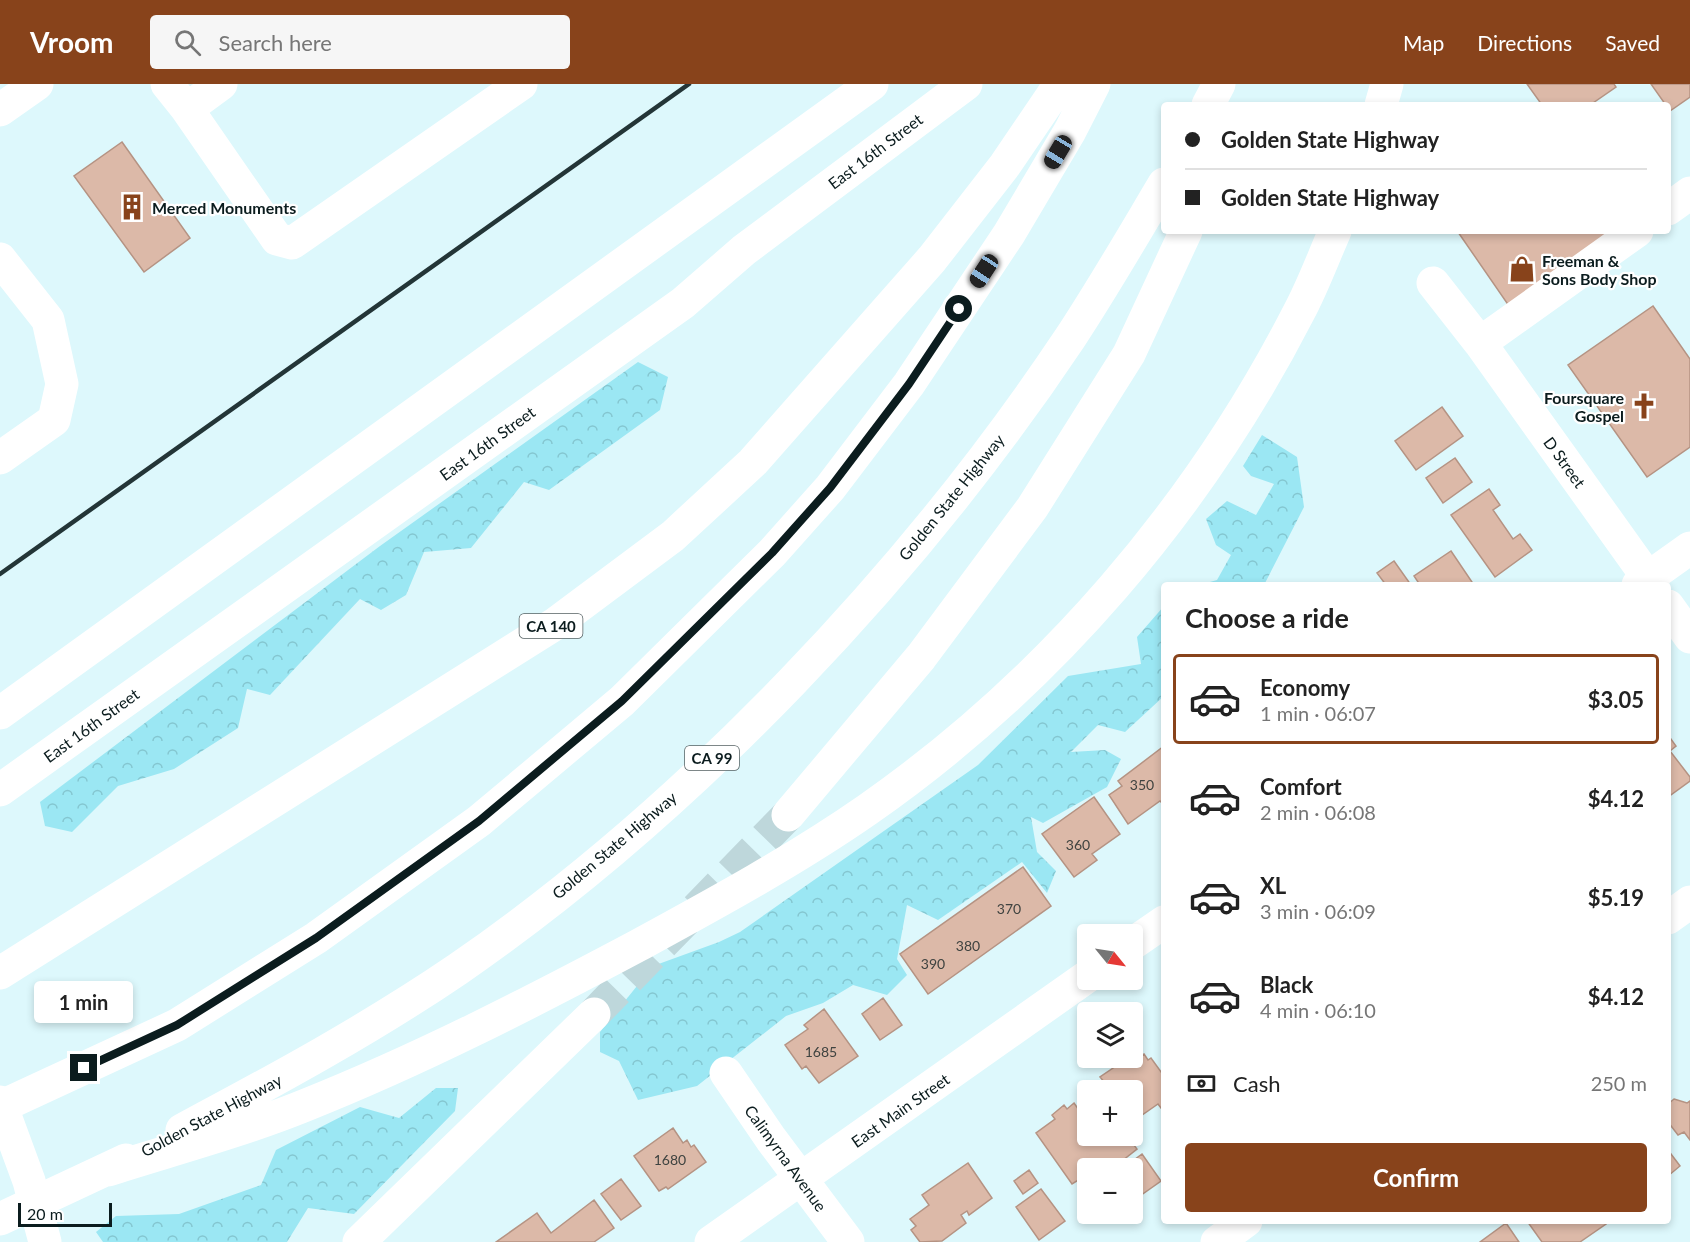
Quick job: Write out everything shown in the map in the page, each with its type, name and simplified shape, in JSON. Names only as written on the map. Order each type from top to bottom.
[{"type":"main road","points":[[0,110],[37,84]]},
{"type":"main road","points":[[166,84],[187,109],[277,239],[292,243],[520,84]]},
{"type":"main road","points":[[187,109],[221,84]]},
{"type":"main road","points":[[0,713],[872,84]]},
{"type":"main road","name":"CA 140","points":[[0,973],[555,624],[673,536],[753,462],[932,259],[1005,165],[1060,84]]},
{"type":"main road","points":[[45,1242],[28,1181],[0,1104],[177,1025],[316,938],[479,821],[622,701],[772,553],[830,488],[909,384],[1009,234],[1070,131],[1094,84]]},
{"type":"main road","points":[[1210,102],[1219,84]]},
{"type":"main road","points":[[1230,102],[1236,84]]},
{"type":"main road","points":[[1383,102],[1387,84]]},
{"type":"main road","name":"East 16th Street","points":[[0,790],[683,303],[744,250],[946,89]]},
{"type":"main road","name":"Golden State Highway","points":[[0,1219],[108,1170],[307,1063],[457,969],[537,910],[684,785],[784,690],[916,542],[1006,427],[1069,339],[1161,189]]},
{"type":"main road","points":[[1671,207],[1690,193]]},
{"type":"main road","points":[[788,815],[921,657],[1032,508],[1129,354],[1185,234]]},
{"type":"main road","points":[[108,1170],[303,1107],[506,1016],[667,929],[806,849],[866,811],[921,770],[992,710],[1062,645],[1122,579],[1206,470],[1265,375],[1301,309],[1334,234]]},
{"type":"main road","points":[[1480,343],[1633,234]]},
{"type":"main road","points":[[0,259],[48,320],[62,384],[54,420],[0,459]]},
{"type":"main road","name":"D Street","points":[[1433,283],[1480,343],[1646,582]]},
{"type":"main road","points":[[1648,582],[1690,548]]},
{"type":"main road","points":[[1671,610],[1690,637]]},
{"type":"main road","points":[[1671,916],[1690,902]]},
{"type":"main road","points":[[1143,936],[1161,924]]},
{"type":"main road","name":"East Main Street","points":[[711,1242],[1077,984]]},
{"type":"main road","points":[[359,1242],[594,1014]]},
{"type":"main road","name":"Calimyrna Avenue","points":[[726,1073],[801,1180],[848,1242]]},
{"type":"main road","points":[[1217,1242],[1242,1224]]},
{"type":"green space","points":[[638,362],[668,377],[660,410],[549,490],[524,482],[471,548],[424,552],[406,595],[381,610],[360,599],[270,695],[247,689],[238,728],[174,769],[118,786],[72,832],[45,826],[40,802],[380,546]]},
{"type":"green space","points":[[1262,435],[1297,457],[1304,507],[1266,582],[1210,582],[1217,580],[1231,555],[1216,545],[1206,519],[1227,501],[1256,515],[1274,484],[1251,476],[1243,466]]},
{"type":"green space","points":[[1161,609],[1161,699],[1125,732],[1098,725],[1071,752],[1105,750],[1121,759],[1107,787],[1043,823],[1031,817],[1037,852],[1056,871],[1047,893],[1022,862],[938,920],[907,905],[897,959],[907,975],[887,995],[853,985],[823,1003],[786,1016],[697,1086],[638,1100],[619,1061],[600,1052],[600,1032],[653,966],[740,932],[978,765],[1068,676],[1141,664],[1137,637]]},
{"type":"green space","points":[[436,1088],[458,1088],[455,1111],[354,1214],[308,1208],[287,1242],[103,1242],[96,1232],[116,1216],[179,1214],[261,1185],[276,1150],[360,1107],[399,1118]]},
{"type":"building","points":[[1527,84],[1614,84],[1616,87],[1594,102],[1540,102]]},
{"type":"building","points":[[1651,84],[1690,84],[1690,97],[1671,110],[1671,102],[1664,102]]},
{"type":"building","name":"Merced Monuments","points":[[122,142],[190,238],[144,272],[74,176]]},
{"type":"building","name":"Freeman & Sons Body Shop","points":[[1459,234],[1611,234],[1509,306]]},
{"type":"building","name":"Foursquare Gospel","points":[[1653,306],[1690,359],[1690,447],[1647,477],[1568,365]]},
{"type":"building","points":[[1442,407],[1463,436],[1416,470],[1395,441]]},
{"type":"building","points":[[1455,458],[1472,482],[1443,503],[1426,478]]},
{"type":"building","points":[[1489,489],[1500,505],[1493,510],[1513,539],[1520,534],[1532,550],[1495,577],[1451,515]]},
{"type":"building","points":[[1451,551],[1472,582],[1418,582],[1414,576]]},
{"type":"building","points":[[1394,561],[1409,582],[1384,582],[1377,573]]},
{"type":"building","points":[[1671,739],[1676,746],[1671,750]]},
{"type":"building","points":[[1161,748],[1161,802],[1128,824],[1109,795],[1122,786],[1118,781]]},
{"type":"building","points":[[1671,752],[1690,777],[1690,781],[1671,795]]},
{"type":"building","points":[[1094,797],[1120,834],[1092,854],[1097,860],[1074,877],[1042,834]]},
{"type":"building","points":[[1023,867],[1051,906],[928,994],[900,954]]},
{"type":"building","points":[[883,998],[902,1025],[880,1040],[862,1014]]},
{"type":"building","points":[[824,1009],[858,1056],[819,1083],[806,1066],[802,1069],[785,1045],[808,1029],[804,1025]]},
{"type":"building","points":[[1144,1054],[1148,1060],[1151,1058],[1161,1072],[1161,1108],[1158,1104],[1143,1114],[1143,1080],[1102,1080],[1100,1077],[1113,1068],[1143,1068]]},
{"type":"building","points":[[1674,1099],[1687,1103],[1690,1101],[1690,1140],[1684,1132],[1678,1135],[1671,1126],[1671,1102]]},
{"type":"building","points":[[1074,1103],[1077,1107],[1077,1146],[1135,1146],[1137,1149],[1126,1158],[1077,1158],[1077,1181],[1072,1184],[1036,1133],[1055,1119],[1052,1115],[1064,1105],[1067,1109]]},
{"type":"building","points":[[673,1128],[683,1143],[687,1140],[691,1147],[694,1145],[706,1162],[668,1189],[666,1187],[659,1191],[634,1156]]},
{"type":"building","points":[[1142,1154],[1161,1181],[1143,1194],[1143,1158],[1137,1158]]},
{"type":"building","points":[[1671,1154],[1680,1166],[1671,1174]]},
{"type":"building","points":[[968,1163],[992,1198],[969,1215],[967,1211],[961,1215],[966,1223],[942,1241],[920,1242],[911,1230],[916,1226],[910,1219],[929,1205],[922,1195]]},
{"type":"building","points":[[1029,1170],[1038,1183],[1023,1194],[1014,1181]]},
{"type":"building","points":[[621,1179],[641,1206],[621,1220],[601,1194]]},
{"type":"building","points":[[1041,1189],[1065,1221],[1039,1240],[1016,1207]]},
{"type":"building","points":[[594,1200],[614,1228],[594,1242],[496,1242],[537,1213],[551,1233]]},
{"type":"building","points":[[1507,1224],[1519,1242],[1480,1242]]},
{"type":"building","points":[[1529,1224],[1606,1224],[1580,1242],[1542,1242]]},
{"type":"tunnel","points":[[594,1014],[788,815]]},
{"type":"railway","points":[[0,574],[689,84]]},
{"type":"place","name":"Merced Monuments","points":[[132,207]]},
{"type":"place","name":"Freeman & Sons Body Shop","points":[[1522,269]]},
{"type":"place","name":"Foursquare Gospel","points":[[1644,406]]},
{"type":"route","points":[[84,1068],[177,1025],[316,938],[479,821],[622,701],[772,553],[830,488],[909,384],[959,309]]}]
